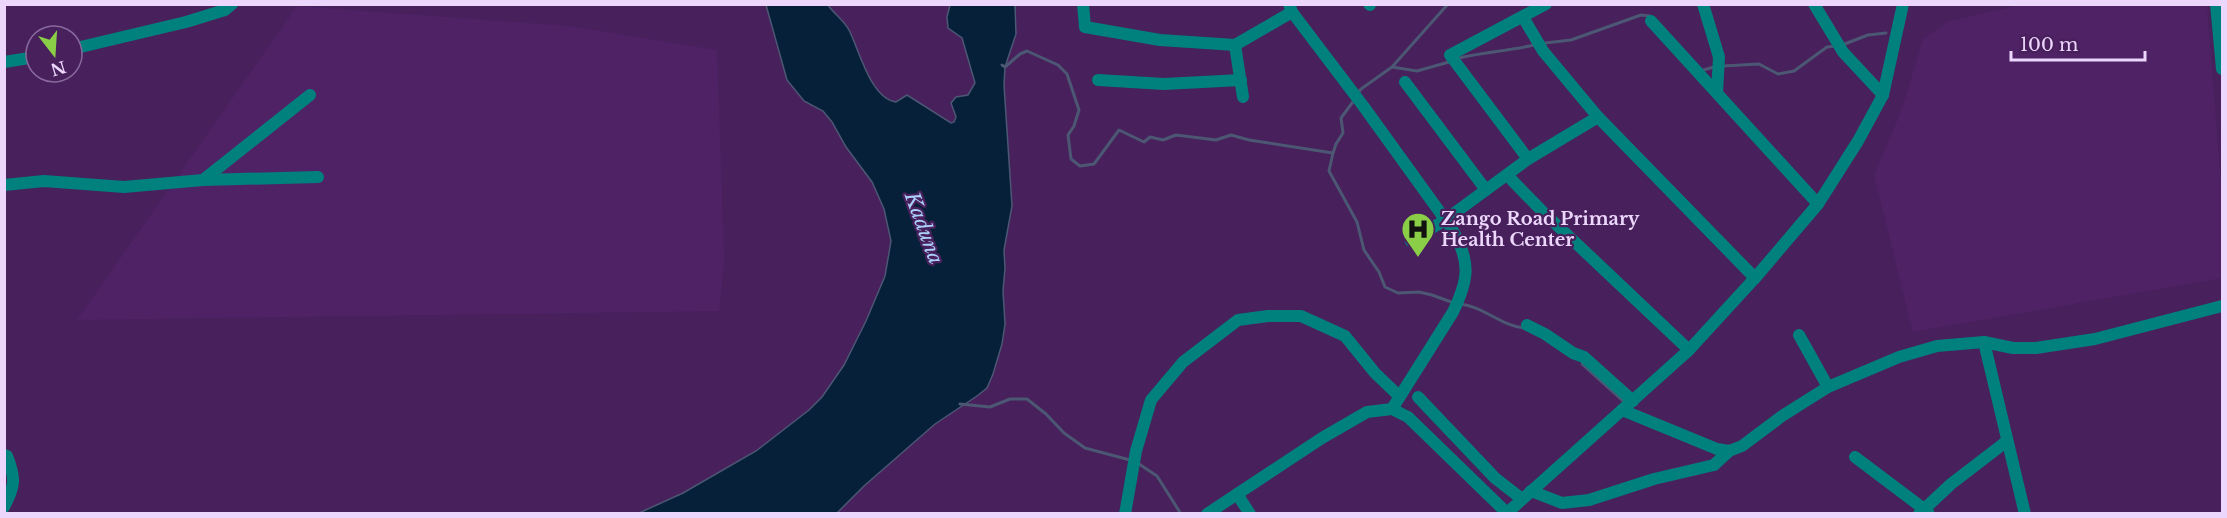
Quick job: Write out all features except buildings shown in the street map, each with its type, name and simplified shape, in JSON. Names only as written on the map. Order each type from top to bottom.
[{"type":"street","points":[[84,46],[186,22],[225,10],[232,4]]},
{"type":"street","points":[[1083,4],[1085,27],[1160,40],[1235,45],[1290,8],[1461,243],[1467,265],[1459,299],[1453,312],[1392,409]]},
{"type":"street","points":[[1528,159],[1450,55],[1545,4]]},
{"type":"street","points":[[1703,4],[1719,57],[1717,93]]},
{"type":"street","points":[[1814,4],[1843,52],[1883,95]]},
{"type":"street","points":[[1207,513],[1322,438],[1367,412],[1392,409],[1408,417],[1508,513],[1689,350],[1818,204],[1858,141],[1883,95],[1903,4]]},
{"type":"street","points":[[2216,4],[2223,69]]},
{"type":"street","points":[[1523,16],[1543,51],[1598,117],[1755,278]]},
{"type":"street","points":[[1651,21],[1818,204]]},
{"type":"street","points":[[1235,45],[1243,97]]},
{"type":"street","points":[[4,62],[24,59]]},
{"type":"street","points":[[1098,80],[1164,84],[1241,80]]},
{"type":"street","points":[[1405,82],[1486,190]]},
{"type":"street","points":[[204,180],[310,95]]},
{"type":"street","points":[[1411,241],[1528,159],[1598,117]]},
{"type":"street","points":[[1507,175],[1542,212],[1689,350]]},
{"type":"street","points":[[4,185],[44,181],[124,187],[204,180],[318,177]]},
{"type":"street","points":[[1418,397],[1495,478],[1526,495],[1562,503],[1589,500],[1654,479],[1714,465],[1729,451],[1742,446],[1782,416],[1827,387],[1899,357],[1928,349],[1984,342],[2013,348],[2036,348],[2095,339],[2223,306]]},
{"type":"street","points":[[1125,513],[1130,477],[1151,400],[1183,362],[1238,320],[1268,316],[1301,316],[1345,336],[1399,396]]},
{"type":"street","points":[[1527,325],[1573,353],[1584,357],[1633,400]]},
{"type":"street","points":[[1799,335],[1827,387]]},
{"type":"street","points":[[1984,342],[2025,513]]},
{"type":"street","points":[[1622,410],[1717,449],[1729,451]]},
{"type":"street","points":[[1855,457],[1924,512],[1951,484],[2007,441]]},
{"type":"street","points":[[4,455],[10,464],[14,480],[12,493],[4,507]]},
{"type":"street","points":[[1238,494],[1250,513]]},
{"type":"shaded area","points":[[2021,5],[2207,5],[2222,197],[2222,278],[1913,332],[1874,175],[1902,109],[1923,39],[1949,21]]},
{"type":"shaded area","points":[[297,6],[569,26],[717,50],[724,259],[719,311],[77,320]]},
{"type":"water","name":"Kaduna","points":[[766,5],[828,5],[847,26],[866,72],[879,92],[887,99],[896,102],[907,95],[951,123],[956,117],[951,103],[956,97],[968,95],[975,83],[962,38],[948,28],[947,17],[950,5],[1015,5],[1016,34],[1005,67],[1004,85],[1012,206],[1004,250],[1005,324],[1002,344],[987,388],[935,424],[864,486],[837,513],[639,513],[683,493],[756,451],[809,410],[822,397],[844,365],[885,276],[891,241],[884,209],[872,182],[846,147],[832,122],[823,111],[804,101],[787,80]]},
{"type":"waterway","points":[[1358,93],[1392,67],[1448,4]]},
{"type":"waterway","points":[[1545,43],[1571,40],[1641,15],[1650,16]]},
{"type":"waterway","points":[[1842,45],[1868,35],[1886,33]]},
{"type":"waterway","points":[[1459,58],[1534,45]]},
{"type":"waterway","points":[[1723,66],[1759,64],[1778,74],[1794,71],[1827,47],[1836,46]]},
{"type":"waterway","points":[[1002,65],[1005,67],[1027,51],[1058,65],[1067,74],[1079,110],[1074,126],[1068,135],[1071,159],[1080,166],[1094,164],[1119,130],[1144,142],[1150,137],[1163,140],[1176,135],[1216,140],[1231,135],[1333,153],[1343,133],[1341,118],[1355,99]]},
{"type":"waterway","points":[[1392,67],[1417,71],[1449,62]]},
{"type":"waterway","points":[[1700,71],[1714,67]]},
{"type":"waterway","points":[[1333,153],[1329,171],[1357,222],[1364,250],[1379,272],[1385,287],[1398,293],[1419,292],[1454,303]]},
{"type":"waterway","points":[[1460,304],[1476,308],[1508,324],[1524,328]]},
{"type":"waterway","points":[[1582,364],[1623,401]]},
{"type":"waterway","points":[[960,404],[990,407],[1010,399],[1027,399],[1046,414],[1064,433],[1085,448],[1130,460]]},
{"type":"waterway","points":[[1136,462],[1157,476],[1181,514]]},
{"type":"place","name":"Zango Road Primary Health Center","points":[[1418,258]]}]
